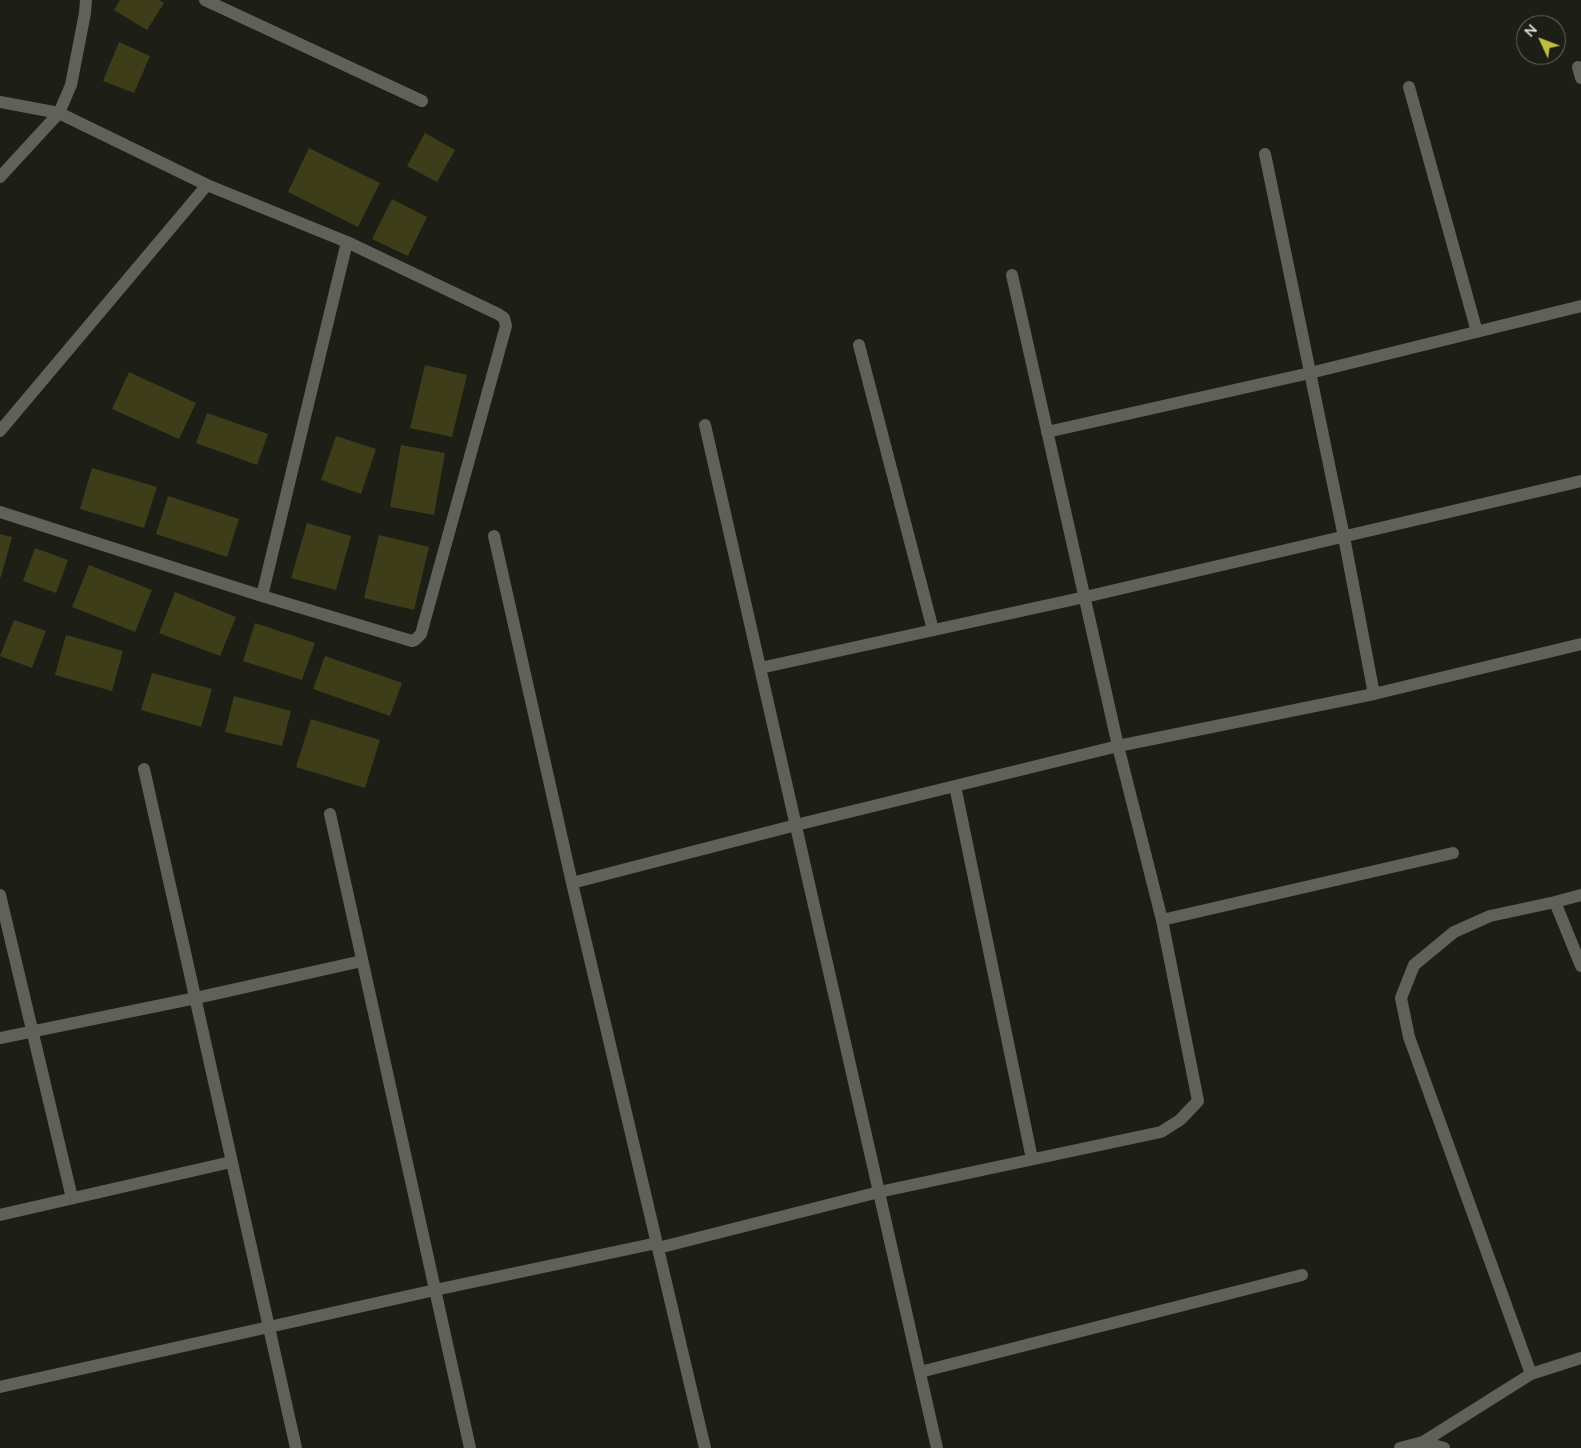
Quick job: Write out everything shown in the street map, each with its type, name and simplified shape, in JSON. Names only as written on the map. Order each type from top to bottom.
[{"type":"street","points":[[0,177],[59,114],[71,85],[86,0]]},
{"type":"street","points":[[205,0],[422,101]]},
{"type":"street","points":[[1410,87],[1477,332]]},
{"type":"street","points":[[0,102],[59,114],[206,185],[347,242],[498,314],[504,318],[506,326],[420,636],[412,641],[262,596],[0,512]]},
{"type":"street","points":[[1264,154],[1344,537],[1374,694]]},
{"type":"street","points":[[0,431],[206,185]]},
{"type":"street","points":[[262,596],[347,242]]},
{"type":"street","points":[[0,1387],[435,1290],[657,1245],[879,1192],[1162,1132],[1180,1120],[1198,1101],[1162,920],[1118,746],[1012,275]]},
{"type":"street","points":[[1047,432],[1310,372],[1581,306]]},
{"type":"street","points":[[859,345],[933,630]]},
{"type":"street","points":[[705,424],[937,1448]]},
{"type":"street","points":[[760,668],[1084,597],[1581,481]]},
{"type":"street","points":[[494,536],[572,883],[704,1448]]},
{"type":"street","points":[[572,883],[796,825],[1118,746],[1374,694],[1581,644]]},
{"type":"street","points":[[144,769],[267,1327],[296,1448]]},
{"type":"street","points":[[955,786],[1032,1159]]},
{"type":"street","points":[[330,814],[470,1448]]},
{"type":"street","points":[[1162,920],[1453,853]]},
{"type":"street","points":[[0,895],[72,1198]]},
{"type":"street","points":[[1531,1374],[1409,1037],[1400,998],[1414,964],[1454,932],[1490,916],[1581,895]]},
{"type":"street","points":[[1556,902],[1581,966]]},
{"type":"street","points":[[0,1038],[196,998],[362,961]]},
{"type":"street","points":[[0,1214],[231,1162]]},
{"type":"street","points":[[920,1372],[1302,1275]]},
{"type":"street","points":[[1400,1448],[1422,1442],[1531,1374],[1581,1358]]},
{"type":"street","points":[[1422,1442],[1444,1448]]},
{"type":"building","points":[[120,0],[159,0],[164,3],[147,30],[114,10]]},
{"type":"building","points":[[119,42],[150,56],[134,93],[103,81]]},
{"type":"building","points":[[425,133],[455,150],[437,182],[407,166]]},
{"type":"building","points":[[309,148],[380,183],[358,227],[288,192]]},
{"type":"building","points":[[392,199],[427,217],[408,256],[372,239]]},
{"type":"building","points":[[425,365],[467,375],[452,437],[410,428]]},
{"type":"building","points":[[129,372],[196,403],[179,439],[112,409]]},
{"type":"building","points":[[207,413],[268,434],[257,465],[196,443]]},
{"type":"building","points":[[336,436],[376,449],[361,494],[321,480]]},
{"type":"building","points":[[401,445],[445,453],[434,515],[390,507]]},
{"type":"building","points":[[92,468],[157,487],[144,528],[80,509]]},
{"type":"building","points":[[168,496],[239,519],[227,557],[156,534]]},
{"type":"building","points":[[307,523],[351,536],[336,590],[291,578]]},
{"type":"building","points":[[0,534],[12,537],[1,577],[0,577]]},
{"type":"building","points":[[379,535],[429,547],[414,610],[364,598]]},
{"type":"building","points":[[35,548],[68,560],[56,593],[23,581]]},
{"type":"building","points":[[89,565],[152,590],[135,632],[72,607]]},
{"type":"building","points":[[175,592],[236,617],[220,656],[159,633]]},
{"type":"building","points":[[14,620],[46,631],[32,668],[0,656]]},
{"type":"building","points":[[255,623],[315,643],[302,680],[243,661]]},
{"type":"building","points":[[66,635],[123,651],[112,691],[55,675]]},
{"type":"building","points":[[325,656],[402,683],[390,716],[313,689]]},
{"type":"building","points":[[152,673],[212,689],[201,727],[141,710]]},
{"type":"building","points":[[234,696],[291,711],[282,746],[225,732]]},
{"type":"building","points":[[311,719],[380,740],[365,788],[296,767]]}]
